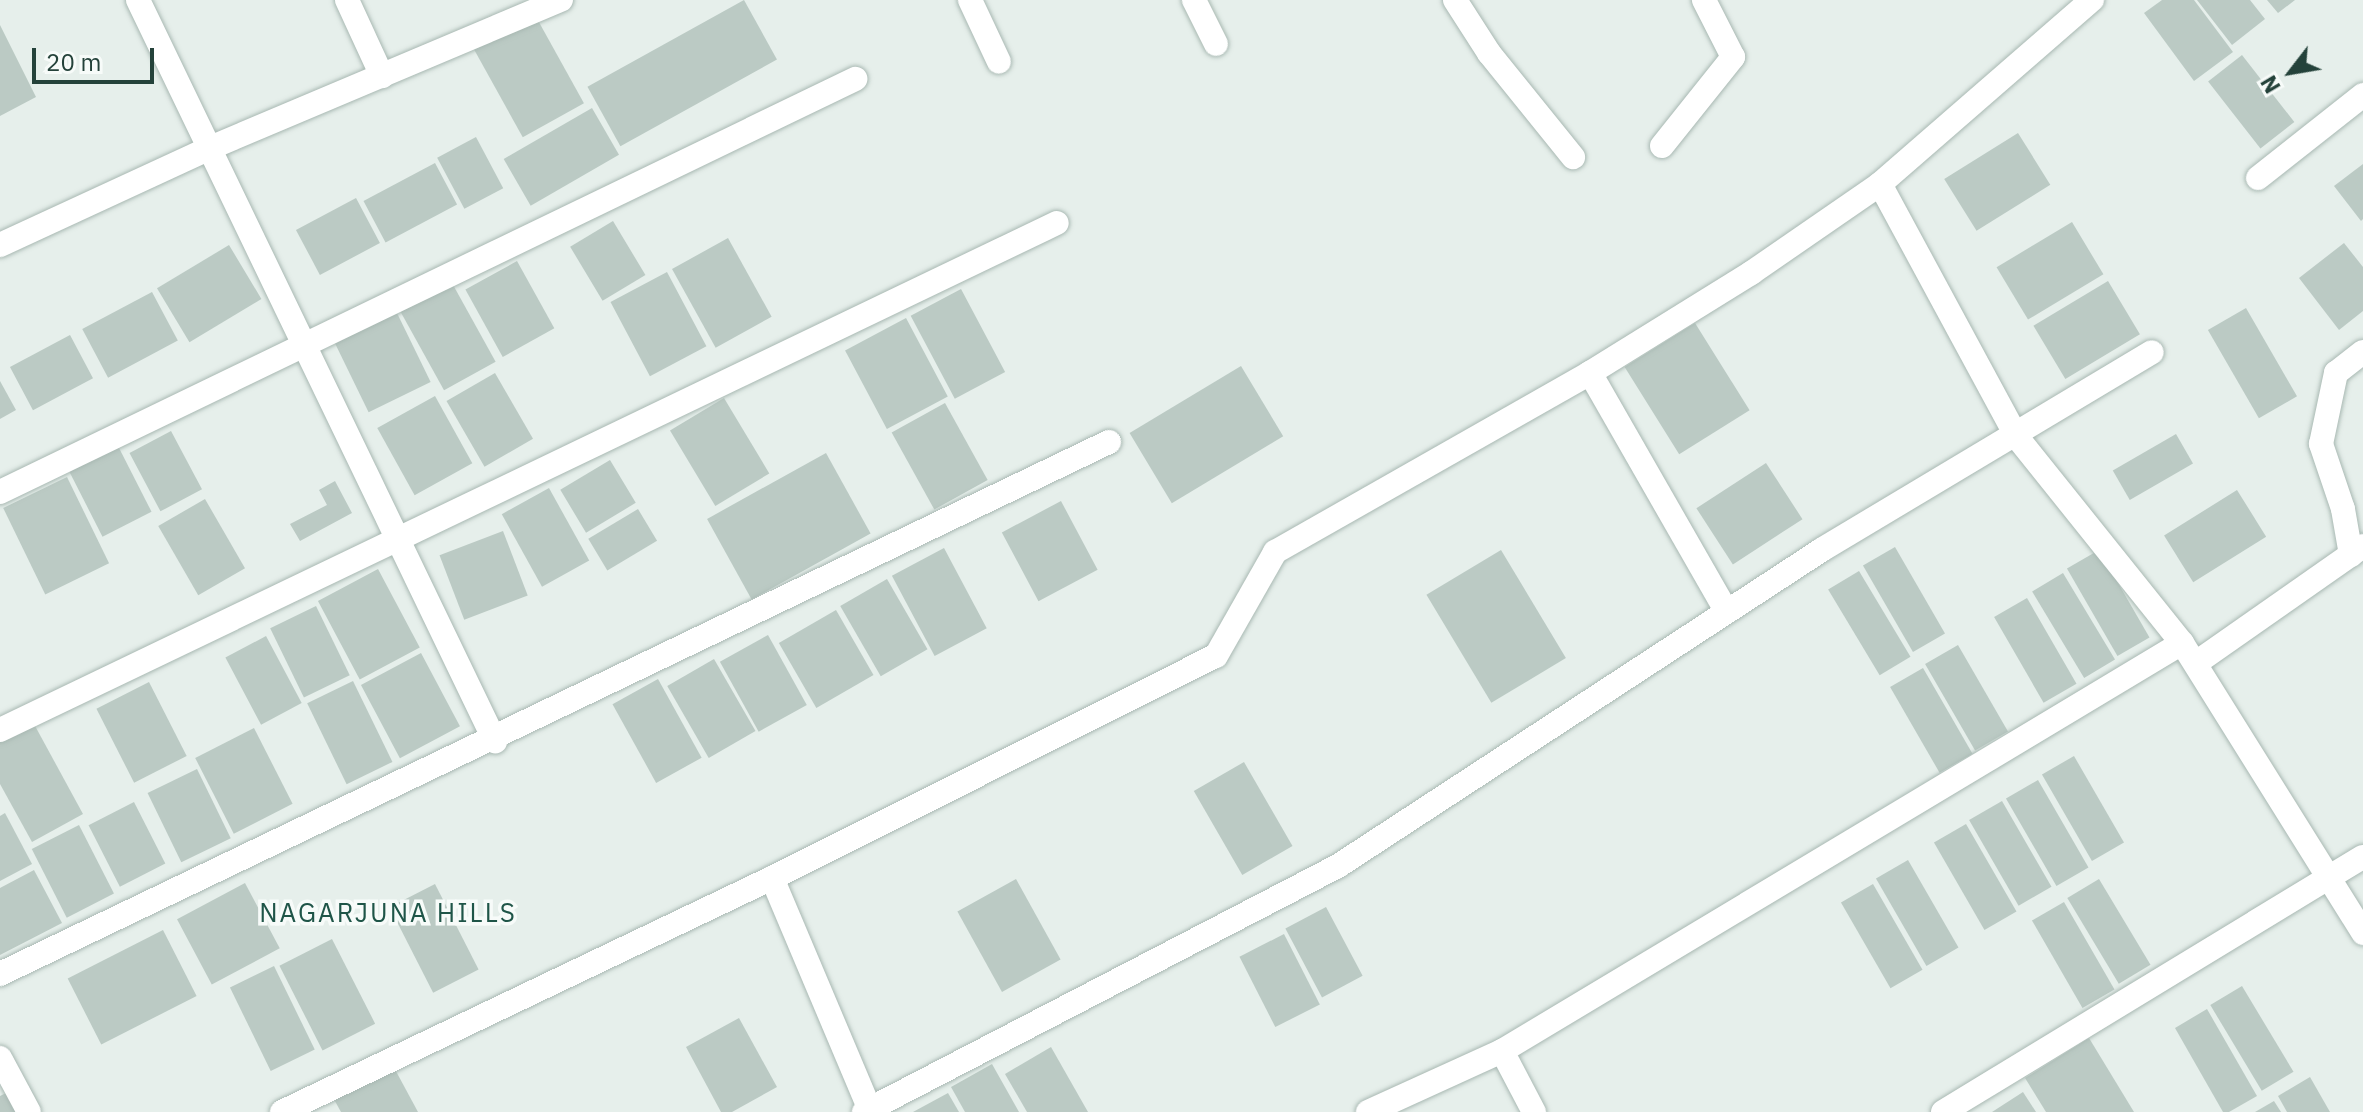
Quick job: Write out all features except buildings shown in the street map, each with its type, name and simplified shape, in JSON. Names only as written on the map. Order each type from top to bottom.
[{"type":"street","points":[[138,0],[495,741]]},
{"type":"street","points":[[347,0],[382,76]]},
{"type":"street","points":[[0,245],[210,148],[561,0]]},
{"type":"street","points":[[970,0],[999,62]]},
{"type":"street","points":[[1194,0],[1216,44]]},
{"type":"street","points":[[1455,0],[1489,53],[1573,157]]},
{"type":"street","points":[[1662,146],[1733,57],[1704,0]]},
{"type":"street","points":[[282,1112],[772,878],[1216,656],[1275,552],[1590,373],[1751,273],[1880,184],[2092,0]]},
{"type":"street","points":[[0,492],[855,79]]},
{"type":"street","points":[[2258,178],[2363,95]]},
{"type":"street","points":[[1880,184],[2017,437],[2189,653],[2332,878],[2363,933]]},
{"type":"street","points":[[0,730],[1057,223]]},
{"type":"street","points":[[772,878],[868,1111],[1338,866],[1727,612],[2152,352]]},
{"type":"street","points":[[1368,1112],[1502,1051],[2189,653],[2357,550],[2321,444],[2336,373],[2363,352]]},
{"type":"street","points":[[1590,373],[1727,612]]},
{"type":"street","points":[[0,974],[495,741],[1109,442]]},
{"type":"street","points":[[1943,1112],[2363,857]]},
{"type":"street","points":[[1502,1051],[1534,1112]]},
{"type":"street","points":[[0,1058],[29,1112]]},
{"type":"district","name":"NAGARJUNA HILLS","points":[[388,913]]}]
